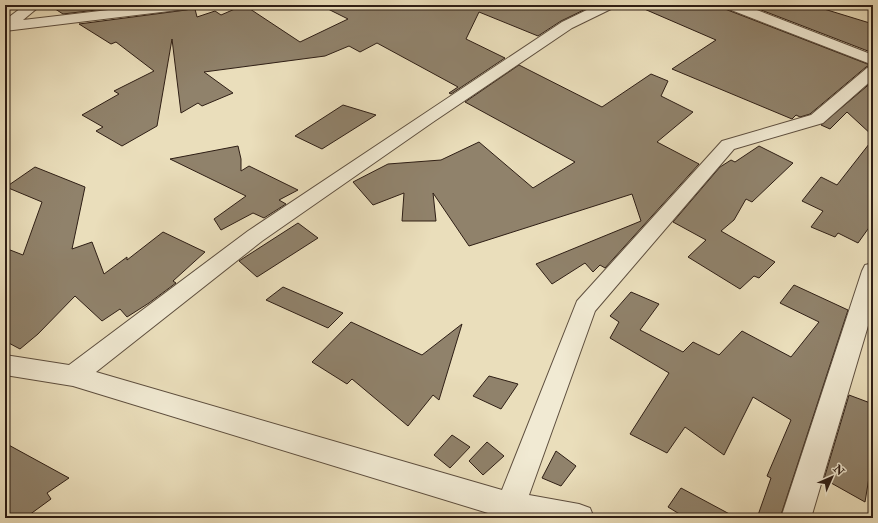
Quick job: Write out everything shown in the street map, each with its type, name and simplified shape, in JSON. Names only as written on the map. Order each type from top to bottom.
[{"type":"street","points":[[5,27],[34,5]]},
{"type":"street","points":[[5,27],[186,5]]},
{"type":"street","points":[[73,376],[254,236],[426,118],[567,24],[608,5]]},
{"type":"street","points":[[731,5],[873,60]]},
{"type":"street","points":[[506,512],[585,307],[728,145],[817,119],[873,71]]},
{"type":"street","points":[[796,518],[873,271]]},
{"type":"street","points":[[5,365],[73,376],[506,512],[579,518]]},
{"type":"building","points":[[49,5],[138,5],[63,14]]},
{"type":"building","points":[[194,5],[197,17],[215,11],[221,15],[244,5],[300,42],[348,19],[320,5],[594,5],[561,21],[538,36],[479,12],[466,39],[505,58],[451,94],[449,93],[458,87],[377,43],[360,52],[349,46],[325,56],[204,72],[233,93],[202,106],[198,103],[181,113],[172,39],[157,126],[122,146],[96,131],[103,127],[82,115],[119,94],[114,91],[154,71],[116,42],[111,44],[79,24],[186,10],[191,9]]},
{"type":"building","points":[[635,5],[723,5],[725,9],[870,65],[810,114],[800,117],[796,115],[792,119],[672,69],[716,40]]},
{"type":"building","points":[[748,5],[811,5],[873,24],[873,53]]},
{"type":"building","points":[[519,65],[602,107],[651,74],[668,81],[661,96],[693,112],[657,142],[699,164],[605,268],[600,265],[593,272],[585,263],[552,284],[536,264],[641,221],[632,194],[469,246],[433,193],[436,221],[402,221],[404,193],[373,205],[353,182],[388,164],[441,160],[479,142],[533,188],[575,162],[465,102]]},
{"type":"building","points":[[873,81],[873,136],[847,112],[830,129],[821,125]]},
{"type":"building","points":[[343,105],[376,115],[322,149],[295,136]]},
{"type":"building","points":[[873,139],[873,222],[858,243],[838,233],[835,237],[811,227],[823,211],[802,201],[821,177],[837,185]]},
{"type":"building","points":[[238,146],[241,159],[241,171],[249,166],[298,190],[279,200],[286,204],[264,218],[253,213],[221,230],[214,219],[246,196],[170,159]]},
{"type":"building","points":[[759,146],[793,163],[752,202],[746,199],[734,220],[721,231],[775,262],[759,278],[754,276],[740,289],[688,257],[706,240],[673,222],[720,167],[731,160],[735,162]]},
{"type":"building","points":[[35,167],[85,187],[72,249],[92,242],[104,274],[127,257],[127,260],[163,232],[205,252],[173,281],[176,283],[127,317],[120,309],[102,321],[75,296],[38,334],[20,349],[5,341],[5,248],[23,255],[42,202],[6,187]]},
{"type":"building","points":[[298,223],[318,238],[257,277],[239,261]]},
{"type":"building","points":[[794,285],[848,310],[780,518],[757,518],[771,478],[767,476],[791,420],[753,397],[724,455],[685,427],[667,453],[630,434],[669,373],[610,338],[619,322],[610,316],[631,292],[659,304],[640,330],[683,352],[693,342],[719,355],[742,331],[791,357],[819,322],[780,303]]},
{"type":"building","points":[[283,287],[343,313],[328,328],[266,300]]},
{"type":"building","points":[[351,322],[422,355],[462,324],[439,400],[433,395],[408,426],[352,379],[347,384],[312,362]]},
{"type":"building","points":[[489,376],[518,384],[501,409],[473,396]]},
{"type":"building","points":[[849,395],[873,404],[873,453],[865,502],[824,479]]},
{"type":"building","points":[[452,435],[470,447],[450,468],[434,455]]},
{"type":"building","points":[[487,442],[504,456],[483,475],[469,461]]},
{"type":"building","points":[[5,443],[69,478],[47,493],[51,499],[25,518],[13,518],[5,507]]},
{"type":"building","points":[[556,451],[576,466],[561,486],[542,478]]},
{"type":"building","points":[[681,488],[737,518],[686,518],[668,507]]}]
